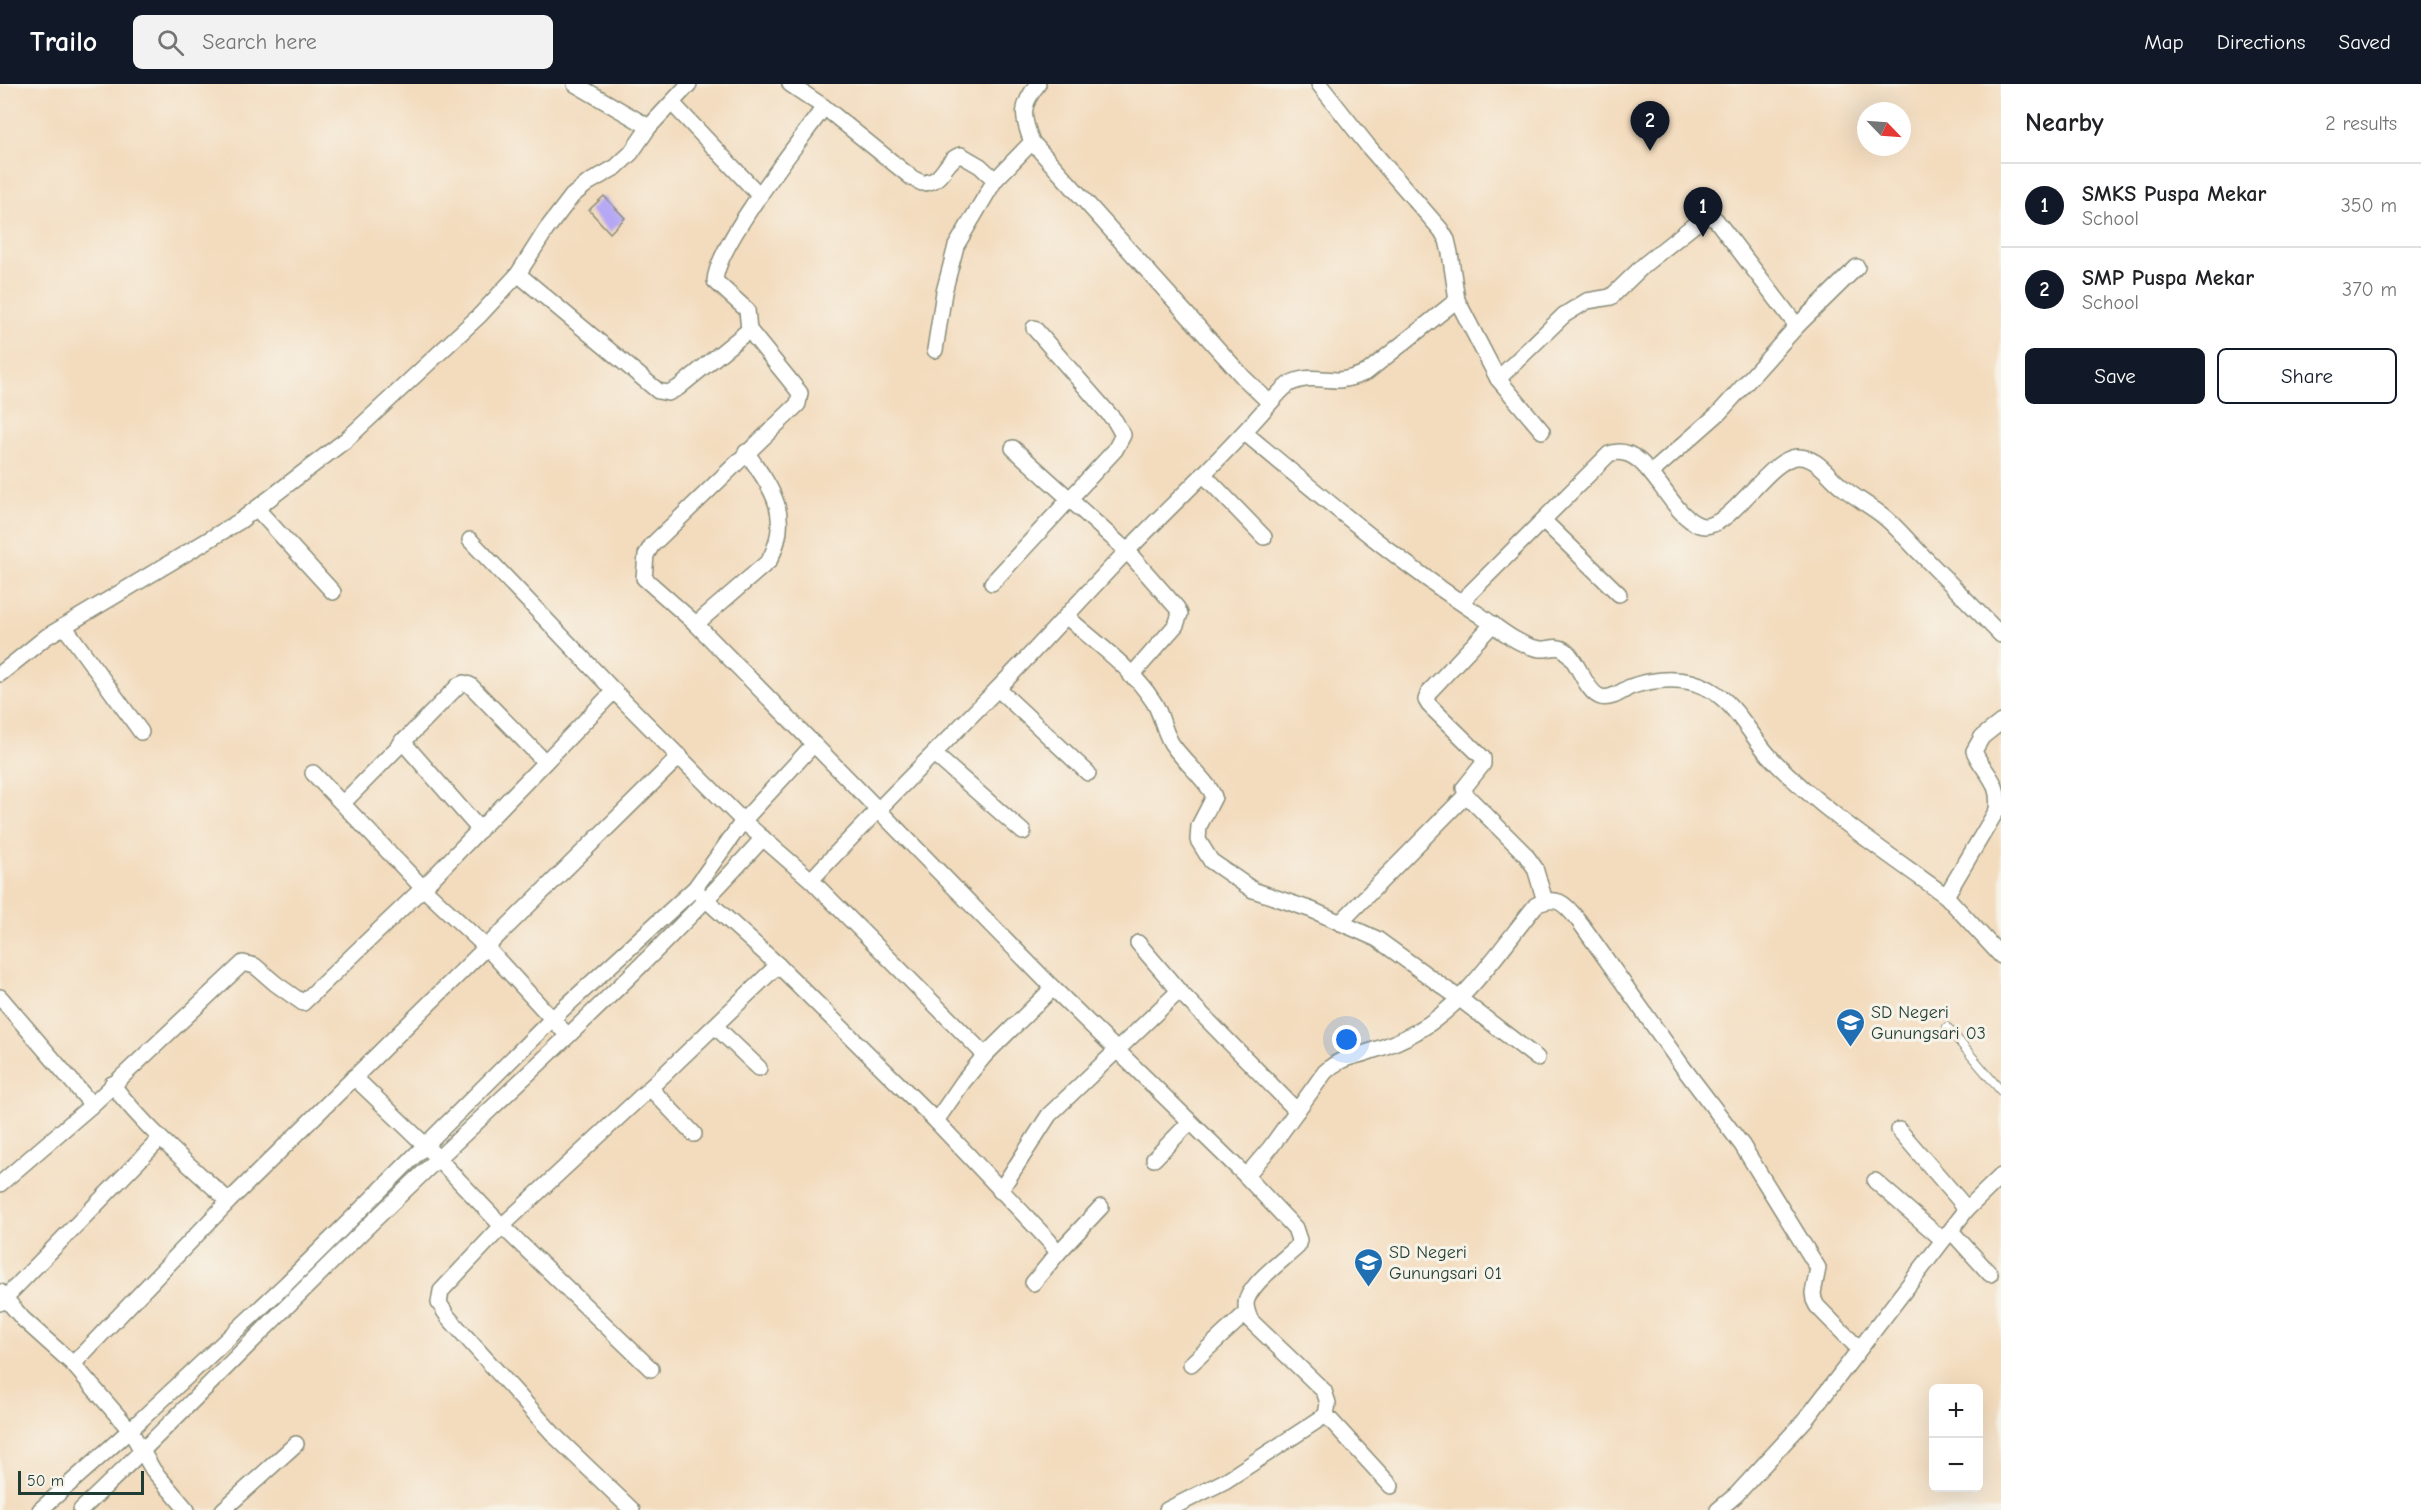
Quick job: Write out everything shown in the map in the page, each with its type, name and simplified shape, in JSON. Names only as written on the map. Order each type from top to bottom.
[{"type":"street","points":[[575,84],[649,127]]},
{"type":"street","points":[[0,674],[46,637],[240,521],[346,439],[480,315],[518,274],[546,230],[572,196],[588,183],[616,167],[632,153],[649,127],[689,84]]},
{"type":"street","points":[[790,84],[824,107],[912,178],[922,183],[937,180],[956,156],[961,155],[980,166],[995,180]]},
{"type":"street","points":[[1038,84],[1026,103],[1023,113],[1032,142],[1244,378],[1270,403]]},
{"type":"street","points":[[1319,84],[1368,146],[1442,230],[1450,253],[1457,300],[1498,379],[1542,431]]},
{"type":"street","points":[[672,103],[760,196]]},
{"type":"street","points":[[824,107],[760,196],[738,231],[716,272],[715,281],[747,310],[749,330],[800,393],[798,404],[660,537],[646,555],[644,578],[696,624],[813,746],[878,808],[1053,988],[1246,1176],[1295,1228],[1299,1240],[1297,1247],[1255,1287],[1246,1300],[1247,1312],[1251,1321],[1324,1391],[1328,1403],[1326,1415],[1225,1481],[1167,1510]]},
{"type":"street","points":[[935,350],[944,292],[956,246],[995,180],[1032,142]]},
{"type":"street","points":[[1498,379],[1564,315],[1587,301],[1611,297],[1645,264],[1703,218],[1710,217],[1716,220],[1797,326]]},
{"type":"street","points":[[1651,473],[1719,412],[1797,326],[1857,267]]},
{"type":"street","points":[[518,274],[658,391],[668,393],[678,388],[749,330]]},
{"type":"street","points":[[811,880],[878,808],[998,689],[1127,551],[1245,433],[1289,384],[1320,377],[1336,380],[1351,378],[1367,372],[1457,300]]},
{"type":"street","points":[[992,583],[1115,450],[1123,435],[1115,421],[1034,328]]},
{"type":"street","points":[[1245,433],[1390,553],[1493,624],[1533,648],[1544,650],[1559,648],[1567,652],[1592,691],[1603,698],[1646,681],[1662,679],[1690,682],[1708,688],[1729,702],[1771,758],[1829,811],[1946,896],[2001,956]]},
{"type":"street","points":[[1013,448],[1127,551],[1177,608],[1180,614],[1176,625],[1131,676]]},
{"type":"street","points":[[1461,602],[1609,454],[1617,450],[1626,451],[1651,473],[1663,490],[1692,521],[1710,526],[1731,511],[1781,464],[1796,457],[1815,461],[1840,485],[1882,515],[2001,635]]},
{"type":"street","points":[[696,624],[769,561],[776,549],[779,509],[776,497],[746,452]]},
{"type":"street","points":[[1203,474],[1264,537]]},
{"type":"street","points":[[257,509],[333,592]]},
{"type":"street","points":[[1544,520],[1619,594]]},
{"type":"street","points":[[470,540],[614,691],[743,821],[811,880],[985,1055]]},
{"type":"street","points":[[1067,617],[1131,676],[1153,700],[1171,744],[1211,789],[1214,797],[1199,826],[1198,840],[1211,861],[1253,890],[1312,910],[1377,939],[1537,1058]]},
{"type":"street","points":[[1493,624],[1429,692],[1426,700],[1483,758],[1484,764],[1464,788],[1466,795],[1525,854],[1535,868],[1545,901]]},
{"type":"street","points":[[64,626],[141,732]]},
{"type":"street","points":[[343,803],[402,741],[459,685],[464,683],[470,685],[545,762]]},
{"type":"street","points":[[998,689],[1088,772]]},
{"type":"street","points":[[0,1184],[92,1105],[243,963],[255,966],[303,1003],[423,888],[614,691]]},
{"type":"street","points":[[1946,896],[1998,810],[2000,790],[1974,751],[1982,737],[2001,722]]},
{"type":"street","points":[[402,741],[480,830]]},
{"type":"street","points":[[40,1510],[257,1312],[552,1018],[695,888],[743,821],[813,746]]},
{"type":"street","points":[[934,754],[1023,832]]},
{"type":"street","points":[[73,1364],[229,1201],[680,756]]},
{"type":"street","points":[[313,773],[423,888],[487,948],[568,1036]]},
{"type":"street","points":[[1340,923],[1466,795]]},
{"type":"street","points":[[81,1510],[269,1323],[707,901],[763,838]]},
{"type":"street","points":[[695,888],[778,964],[936,1121],[1059,1253]]},
{"type":"street","points":[[1246,1176],[1297,1112],[1325,1072],[1335,1063],[1346,1057],[1374,1051],[1417,1032],[1460,999],[1536,905],[1555,900],[1564,904],[1579,921],[1685,1070],[1742,1145],[1818,1268],[1813,1293],[1817,1306],[1859,1349]]},
{"type":"street","points":[[1138,943],[1179,991],[1297,1112]]},
{"type":"street","points":[[632,1510],[556,1437],[448,1317],[439,1302],[441,1291],[502,1226],[650,1088],[778,964]]},
{"type":"street","points":[[936,1121],[985,1055],[1053,988]]},
{"type":"street","points":[[1000,1191],[1049,1115],[1179,991]]},
{"type":"street","points":[[0,997],[92,1105]]},
{"type":"street","points":[[715,1026],[759,1068]]},
{"type":"street","points":[[354,1077],[426,1146],[502,1226],[651,1370]]},
{"type":"street","points":[[112,1084],[160,1139],[229,1201]]},
{"type":"street","points":[[650,1088],[694,1134]]},
{"type":"street","points":[[1154,1158],[1190,1122]]},
{"type":"street","points":[[1899,1130],[1967,1209]]},
{"type":"street","points":[[160,1139],[2,1298],[73,1364],[130,1430],[153,1470],[187,1510]]},
{"type":"street","points":[[1718,1510],[1736,1495],[1806,1419],[1967,1209],[2001,1176]]},
{"type":"street","points":[[1875,1181],[1947,1236],[1990,1274]]},
{"type":"street","points":[[1033,1283],[1101,1207]]},
{"type":"street","points":[[257,1312],[269,1323]]},
{"type":"street","points":[[1191,1364],[1247,1312]]},
{"type":"street","points":[[1326,1415],[1391,1486]]},
{"type":"street","points":[[223,1510],[296,1444]]},
{"type":"lane","points":[[1947,1027],[2001,1091]]},
{"type":"building","points":[[604,196],[625,218],[610,233],[589,210]]},
{"type":"place","name":"SMP Puspa Mekar","points":[[1650,151]]},
{"type":"place","name":"SMKS Puspa Mekar","points":[[1703,237]]},
{"type":"place","name":"SD Negeri Gunungsari 03","points":[[1850,1048]]},
{"type":"place","name":"SD Negeri Gunungsari 01","points":[[1368,1288]]}]
